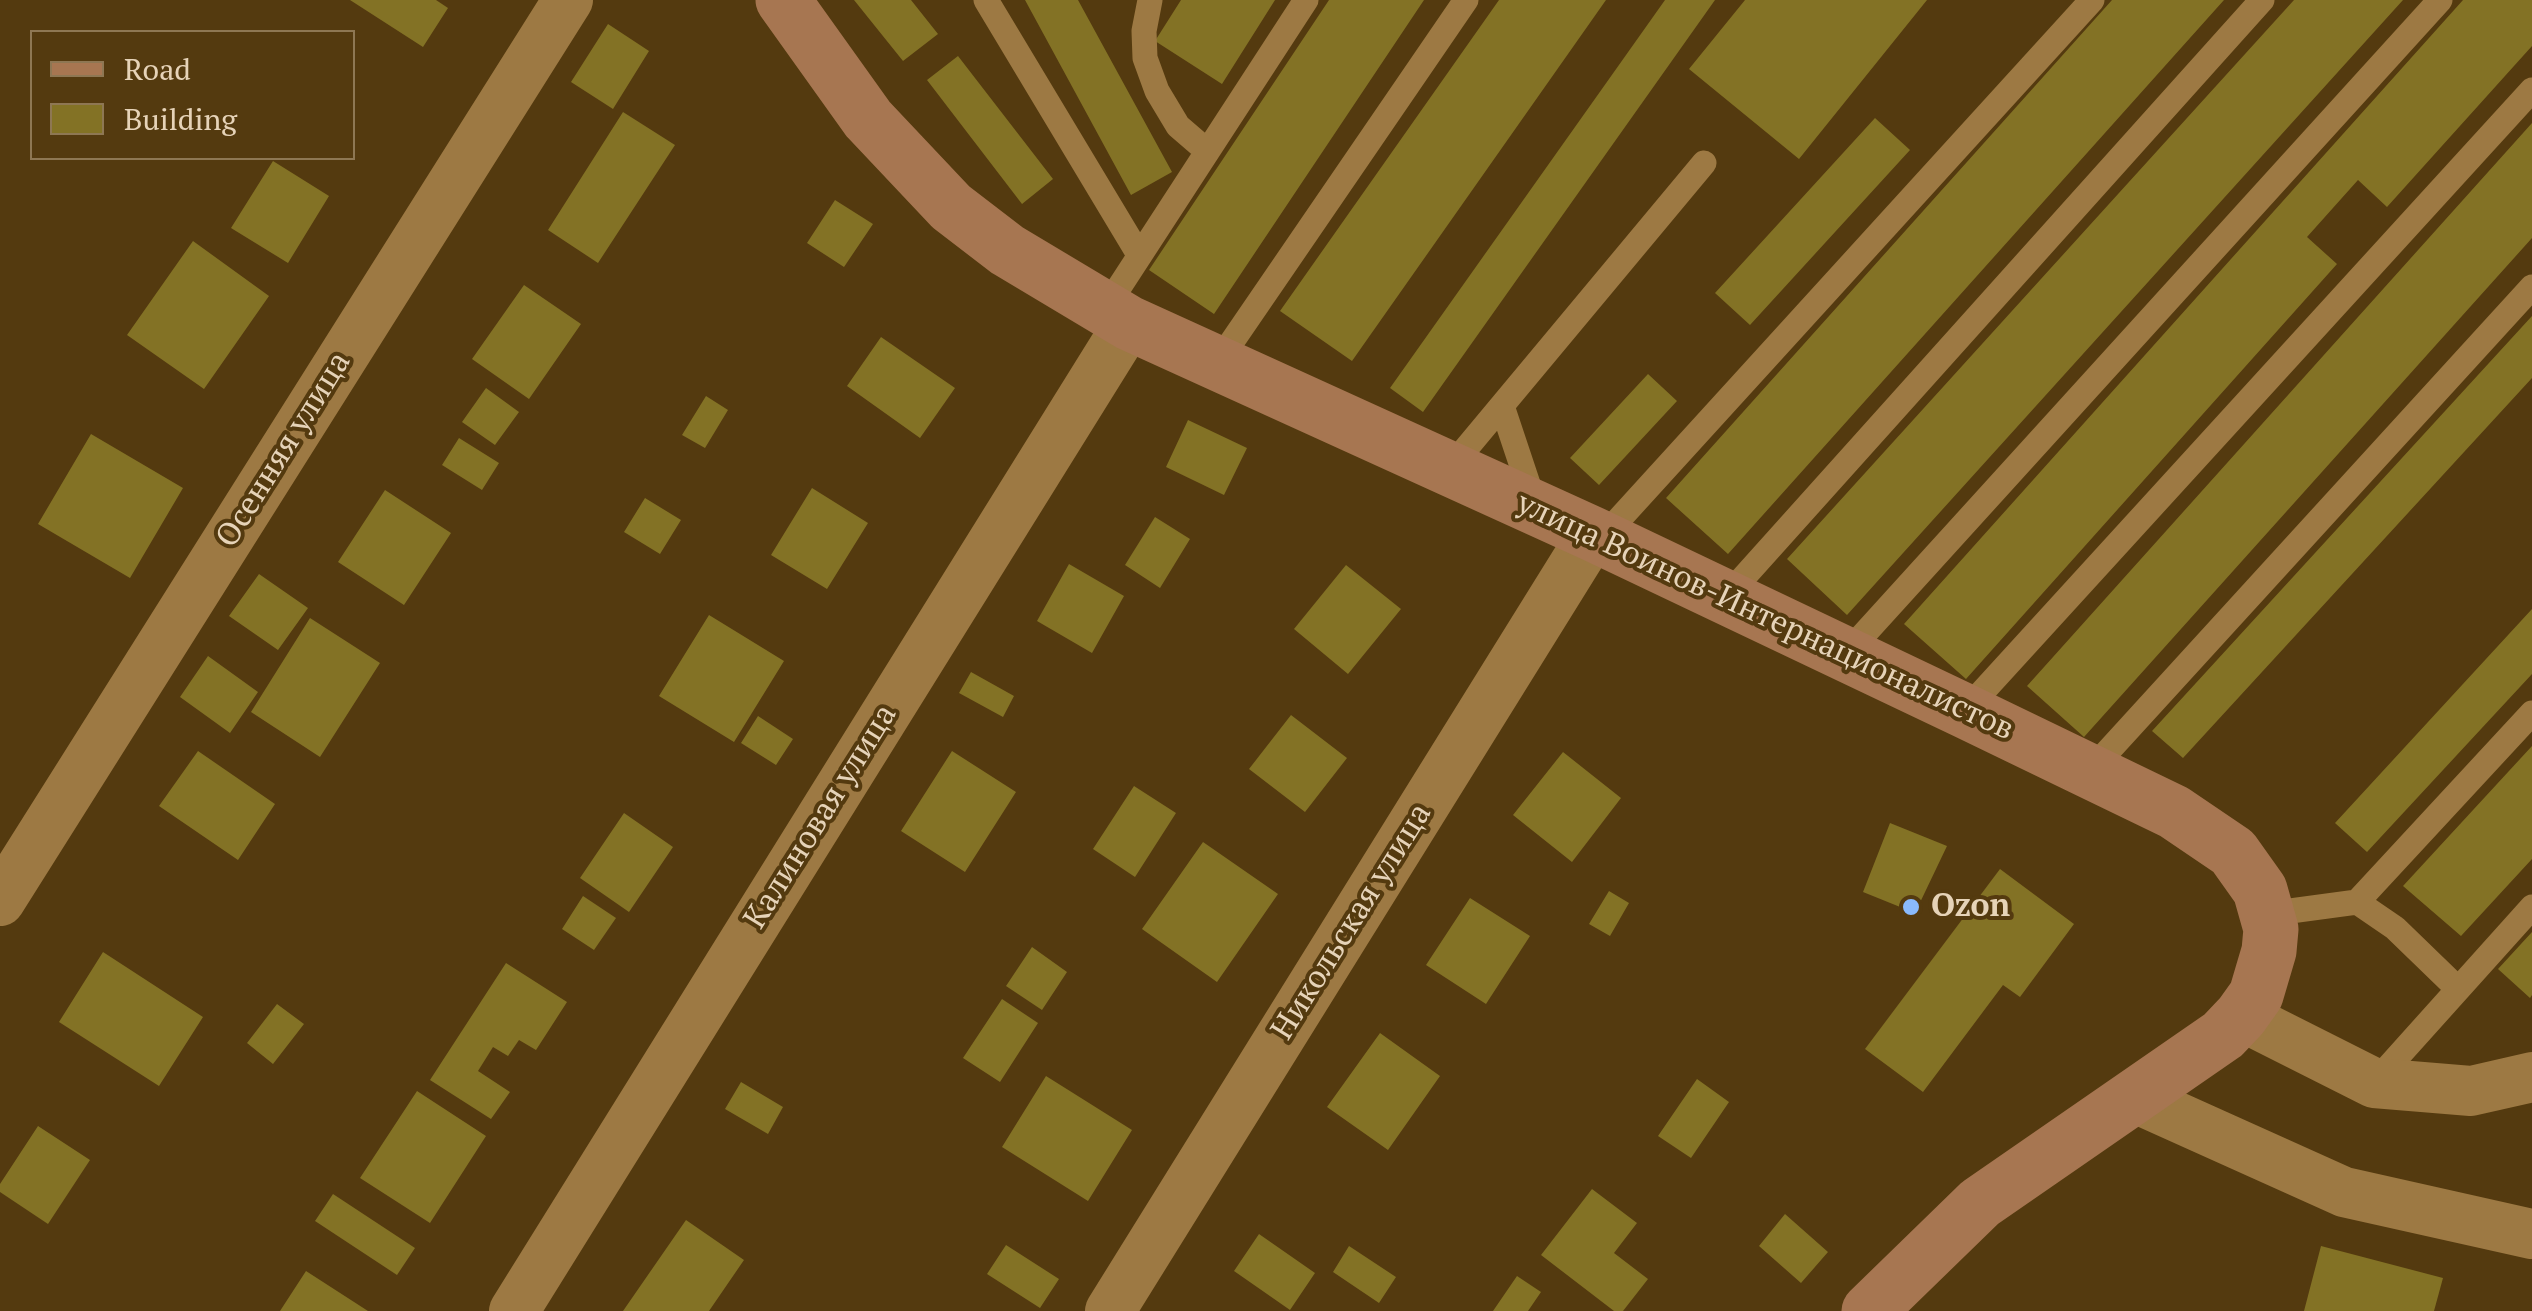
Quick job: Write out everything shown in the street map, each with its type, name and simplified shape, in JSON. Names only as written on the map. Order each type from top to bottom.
[{"type":"street","name":"Осенняя улица","points":[[0,901],[568,0]]},
{"type":"street","name":"улица Воинов-Интернационалистов","points":[[783,0],[868,119],[940,196],[1007,250],[1117,316],[1216,365],[1598,536],[2090,771],[2215,837],[2249,871],[2268,914],[2269,951],[2256,995],[2241,1016],[2222,1035],[2135,1098],[1956,1222],[1869,1311]]},
{"type":"street","name":"Калиновая улица","points":[[514,1311],[1117,316]]},
{"type":"street","name":"Никольская улица","points":[[1110,1311],[1598,536]]},
{"type":"street","points":[[2241,1016],[2374,1083],[2471,1091],[2532,1077]]},
{"type":"street","points":[[2135,1098],[2344,1192],[2532,1234]]},
{"type":"lane","points":[[986,0],[1138,254]]},
{"type":"lane","points":[[1150,0],[1144,30],[1145,58],[1157,91],[1178,126],[1206,150]]},
{"type":"lane","points":[[1117,316],[1138,254],[1306,0]]},
{"type":"lane","points":[[1216,365],[1466,0]]},
{"type":"lane","points":[[1598,536],[2092,0]]},
{"type":"lane","points":[[1726,597],[2262,0]]},
{"type":"lane","points":[[1846,654],[2440,0]]},
{"type":"lane","points":[[1965,711],[2532,90]]},
{"type":"lane","points":[[1449,469],[1704,163]]},
{"type":"lane","points":[[2090,771],[2532,286]]},
{"type":"lane","points":[[1502,406],[1536,508]]},
{"type":"lane","points":[[2268,914],[2357,902],[2532,713]]},
{"type":"lane","points":[[2357,902],[2396,928],[2458,990]]},
{"type":"lane","points":[[2374,1083],[2532,906]]},
{"type":"building","points":[[350,0],[436,0],[448,8],[423,47]]},
{"type":"building","points":[[854,0],[911,0],[938,34],[903,61]]},
{"type":"building","points":[[1025,0],[1078,0],[1172,172],[1131,195]]},
{"type":"building","points":[[1181,0],[1275,0],[1222,84],[1155,41]]},
{"type":"building","points":[[1329,0],[1424,0],[1214,314],[1149,270]]},
{"type":"building","points":[[1499,0],[1606,0],[1352,361],[1280,311]]},
{"type":"building","points":[[1665,0],[1715,0],[1423,412],[1390,388]]},
{"type":"building","points":[[1745,0],[1927,0],[1799,159],[1689,69]]},
{"type":"building","points":[[2112,0],[2224,0],[1728,554],[1666,498]]},
{"type":"building","points":[[2294,0],[2403,0],[1847,615],[1787,559]]},
{"type":"building","points":[[2463,0],[2532,0],[2532,46],[2387,207],[2358,180],[2307,237],[2337,264],[1966,679],[1904,624]]},
{"type":"building","points":[[608,24],[649,51],[613,109],[571,82]]},
{"type":"building","points":[[958,56],[1053,179],[1022,204],[927,80]]},
{"type":"building","points":[[623,112],[675,145],[598,263],[548,230]]},
{"type":"building","points":[[1875,118],[1910,150],[1750,325],[1715,293]]},
{"type":"building","points":[[2532,123],[2532,238],[2084,737],[2027,686]]},
{"type":"building","points":[[273,161],[329,196],[288,263],[231,228]]},
{"type":"building","points":[[835,200],[873,224],[844,267],[807,243]]},
{"type":"building","points":[[193,241],[269,296],[204,389],[127,335]]},
{"type":"building","points":[[524,285],[581,324],[529,399],[472,359]]},
{"type":"building","points":[[2532,316],[2532,378],[2183,758],[2152,731]]},
{"type":"building","points":[[881,337],[955,388],[920,438],[847,386]]},
{"type":"building","points":[[1648,374],[1677,401],[1599,485],[1570,458]]},
{"type":"building","points":[[486,388],[519,412],[495,445],[462,422]]},
{"type":"building","points":[[706,396],[728,410],[705,448],[682,435]]},
{"type":"building","points":[[1188,420],[1247,448],[1224,495],[1166,467]]},
{"type":"building","points":[[91,434],[183,488],[130,578],[38,524]]},
{"type":"building","points":[[459,438],[499,463],[482,490],[442,465]]},
{"type":"building","points":[[812,488],[868,523],[827,589],[771,555]]},
{"type":"building","points":[[385,490],[451,533],[404,605],[338,562]]},
{"type":"building","points":[[645,498],[681,520],[660,554],[624,532]]},
{"type":"building","points":[[1155,517],[1190,539],[1160,588],[1125,565]]},
{"type":"building","points":[[1069,564],[1124,596],[1092,653],[1037,621]]},
{"type":"building","points":[[1346,565],[1401,609],[1348,674],[1294,629]]},
{"type":"building","points":[[259,574],[308,608],[278,650],[229,616]]},
{"type":"building","points":[[2532,609],[2532,674],[2367,852],[2335,823]]},
{"type":"building","points":[[709,615],[784,661],[734,742],[659,696]]},
{"type":"building","points":[[310,618],[380,663],[320,757],[251,712]]},
{"type":"building","points":[[208,656],[258,692],[230,733],[180,697]]},
{"type":"building","points":[[971,672],[1014,696],[1003,717],[959,693]]},
{"type":"building","points":[[1291,715],[1347,758],[1305,812],[1249,769]]},
{"type":"building","points":[[758,716],[793,739],[776,765],[741,743]]},
{"type":"building","points":[[2532,746],[2532,859],[2461,936],[2403,886]]},
{"type":"building","points":[[198,751],[275,804],[238,860],[159,806]]},
{"type":"building","points":[[952,751],[1016,792],[965,872],[901,831]]},
{"type":"building","points":[[1563,752],[1621,798],[1572,862],[1513,815]]},
{"type":"building","points":[[1134,786],[1176,813],[1135,877],[1093,849]]},
{"type":"building","points":[[624,813],[673,847],[629,912],[580,878]]},
{"type":"building","points":[[1890,823],[1947,846],[1915,913],[1863,892]]},
{"type":"building","points":[[1203,842],[1278,894],[1217,982],[1142,929]]},
{"type":"building","points":[[2000,869],[2074,924],[2020,997],[2003,985],[1923,1092],[1865,1049]]},
{"type":"building","points":[[1609,891],[1629,903],[1610,936],[1589,924]]},
{"type":"building","points":[[583,896],[616,918],[594,950],[562,929]]},
{"type":"building","points":[[1470,898],[1530,936],[1486,1004],[1426,965]]},
{"type":"building","points":[[2532,932],[2532,995],[2530,998],[2498,969]]},
{"type":"building","points":[[1032,947],[1067,972],[1042,1010],[1006,986]]},
{"type":"building","points":[[103,952],[203,1017],[159,1086],[59,1022]]},
{"type":"building","points":[[506,963],[567,1002],[536,1050],[519,1040],[508,1056],[493,1047],[478,1071],[510,1092],[491,1119],[430,1080]]},
{"type":"building","points":[[1002,999],[1038,1023],[1000,1082],[963,1058]]},
{"type":"building","points":[[277,1004],[304,1024],[273,1064],[247,1043]]},
{"type":"building","points":[[1380,1033],[1440,1076],[1388,1150],[1327,1107]]},
{"type":"building","points":[[1046,1076],[1132,1130],[1088,1201],[1002,1147]]},
{"type":"building","points":[[1697,1079],[1729,1102],[1691,1158],[1658,1136]]},
{"type":"building","points":[[741,1082],[783,1107],[768,1134],[725,1109]]},
{"type":"building","points":[[417,1091],[486,1136],[430,1223],[360,1178]]},
{"type":"building","points":[[38,1126],[90,1160],[48,1224],[0,1192],[0,1184]]},
{"type":"building","points":[[1592,1189],[1637,1223],[1614,1253],[1648,1279],[1623,1311],[1614,1311],[1541,1255]]},
{"type":"building","points":[[333,1194],[415,1248],[397,1275],[315,1221]]},
{"type":"building","points":[[1785,1214],[1828,1252],[1801,1283],[1759,1246]]},
{"type":"building","points":[[686,1220],[744,1260],[709,1311],[623,1311]]},
{"type":"building","points":[[1259,1234],[1315,1273],[1290,1310],[1234,1271]]},
{"type":"building","points":[[1006,1245],[1059,1279],[1040,1308],[987,1274]]},
{"type":"building","points":[[1349,1246],[1396,1277],[1379,1303],[1333,1272]]},
{"type":"building","points":[[2321,1246],[2443,1278],[2434,1311],[2304,1311]]},
{"type":"building","points":[[306,1271],[368,1311],[280,1311]]},
{"type":"building","points":[[1517,1276],[1541,1292],[1528,1311],[1493,1311]]},
{"type":"place","name":"Ozon","points":[[1911,907]]}]
